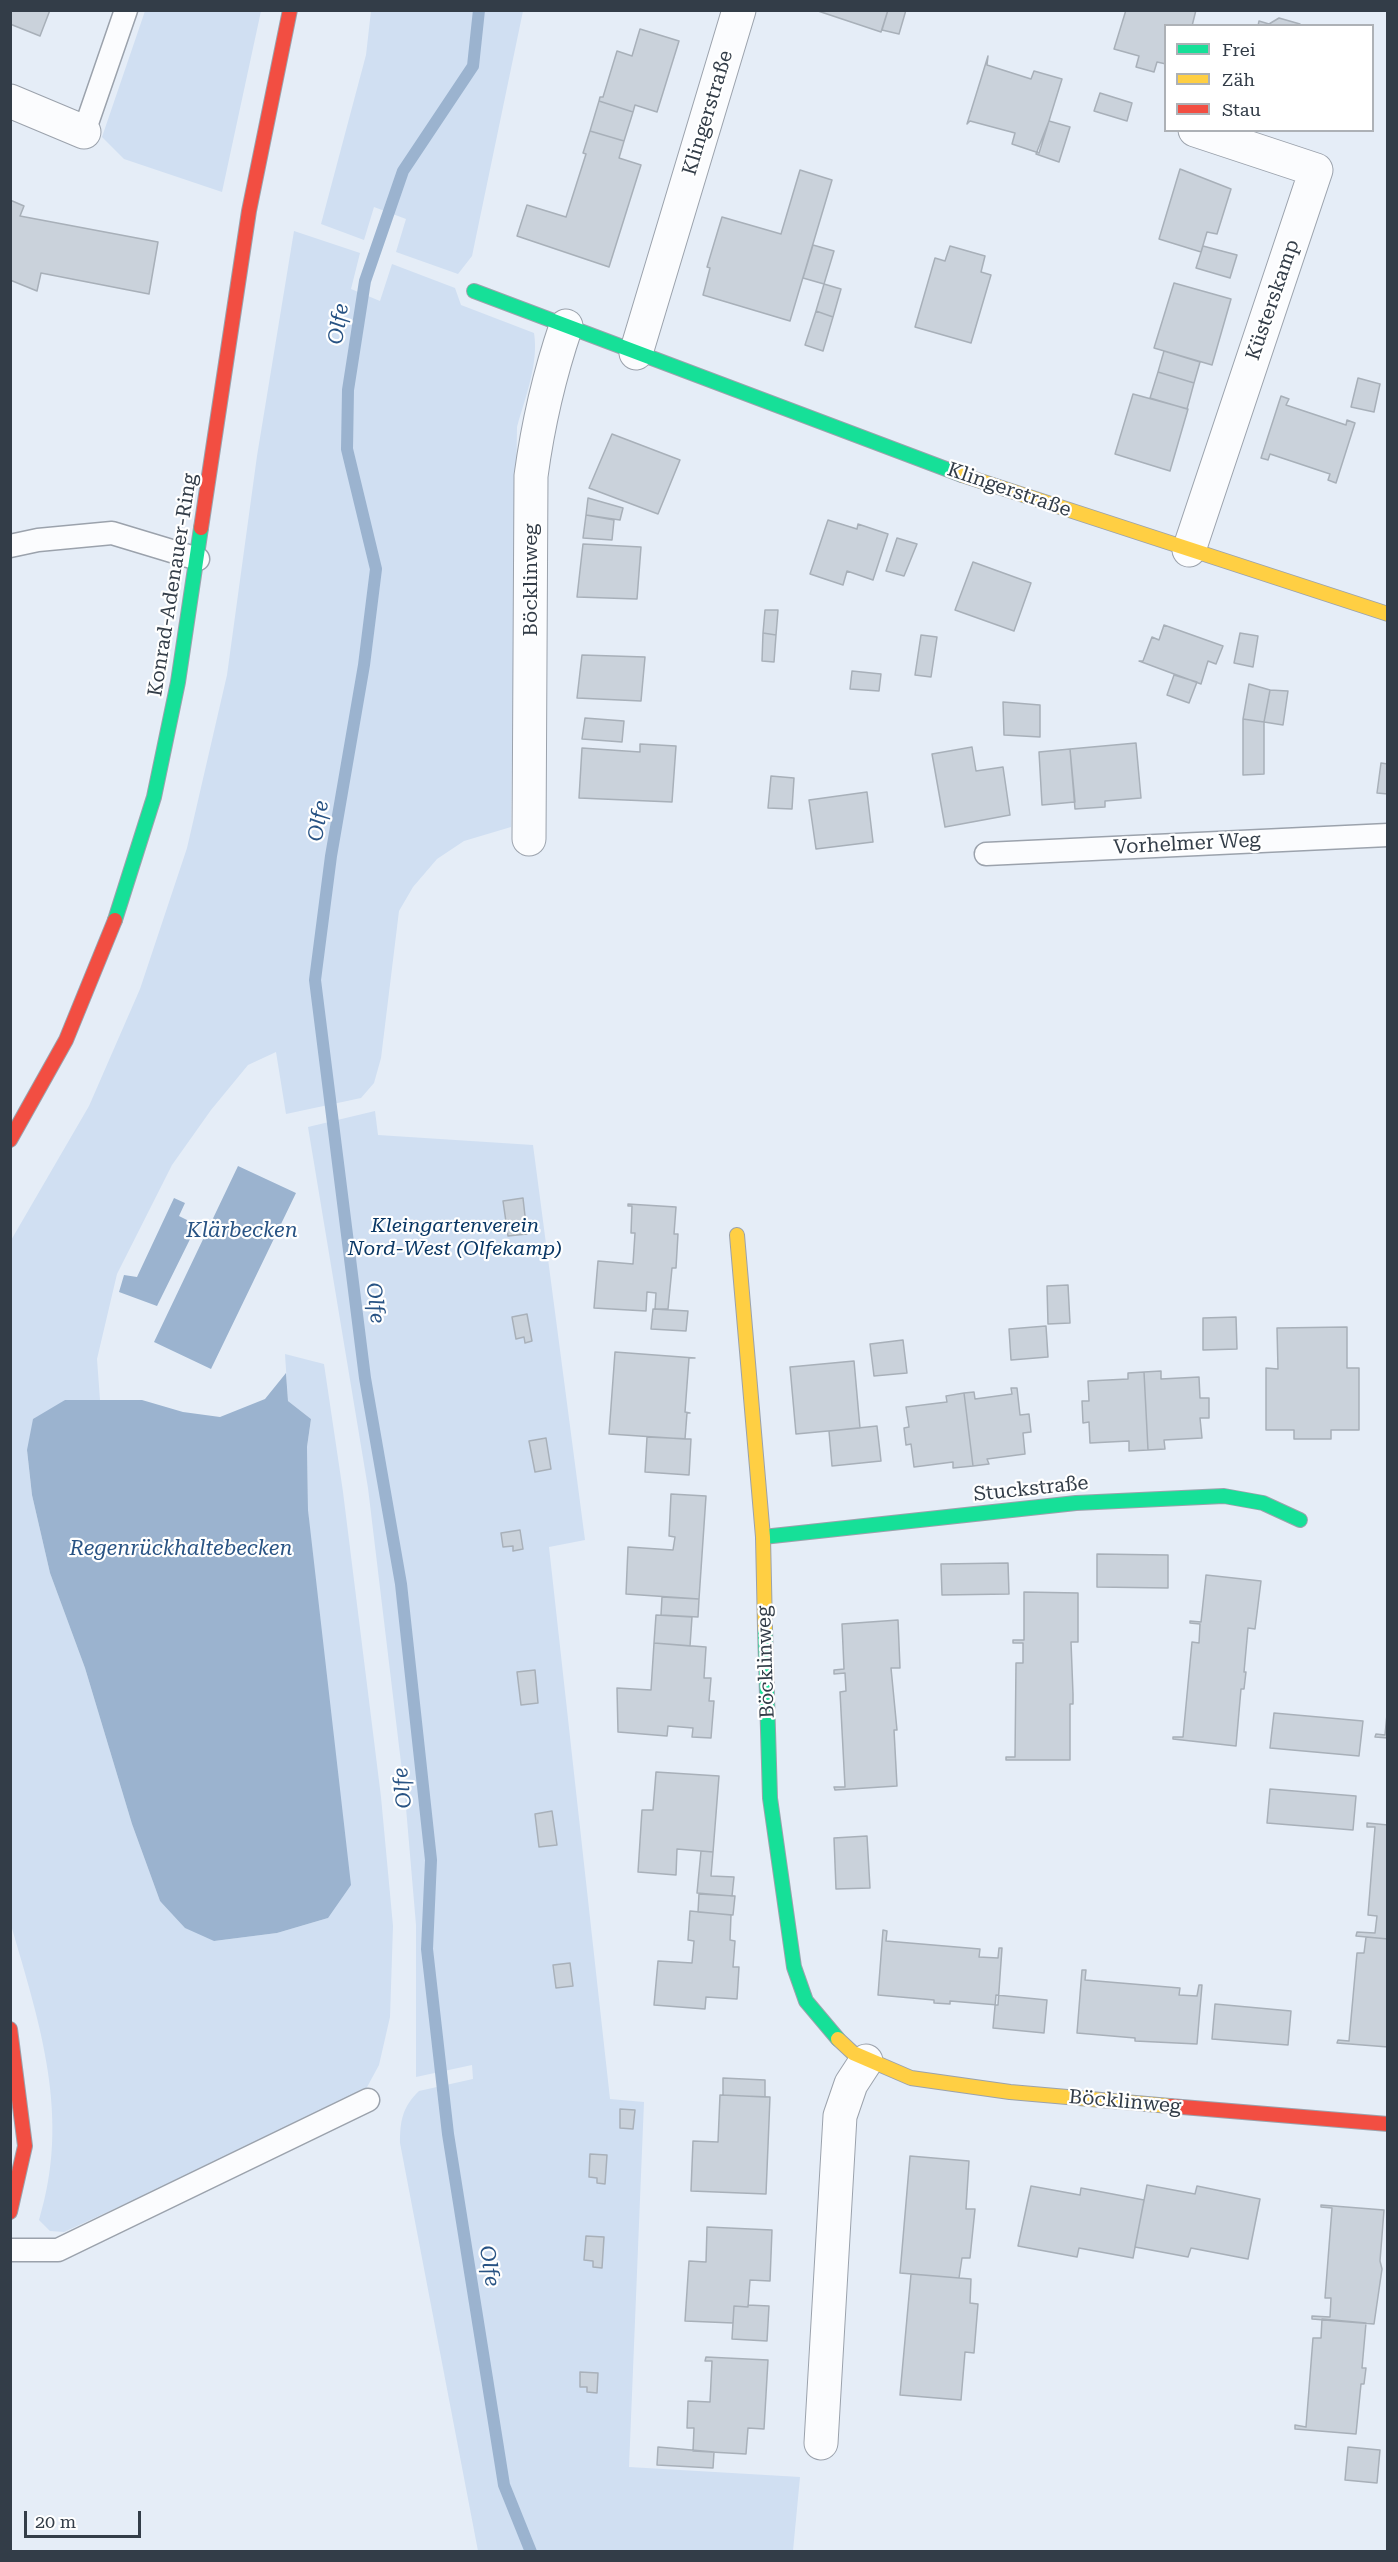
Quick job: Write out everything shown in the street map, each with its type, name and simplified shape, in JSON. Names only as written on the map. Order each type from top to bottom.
[{"type":"street","name":"Konrad-Adenauer-Ring","points":[[10,1140],[66,1040],[114,922],[154,797],[178,682],[198,559],[249,211],[290,10]]},
{"type":"street","name":"Klingerstraße","points":[[636,352],[739,10]]},
{"type":"street","points":[[10,101],[84,132]]},
{"type":"street","name":"Küsterskamp","points":[[1188,550],[1316,170],[1201,132]]},
{"type":"street","name":"Klingerstraße","points":[[474,291],[953,472],[1388,614]]},
{"type":"street","name":"Böcklinweg","points":[[529,839],[531,476],[537,426],[548,378],[566,326]]},
{"type":"street","name":"Böcklinweg","points":[[737,1234],[762,1537],[770,1798],[794,1967],[806,2001],[828,2031],[866,2061],[911,2078],[1010,2092],[1388,2124]]},
{"type":"street","name":"Stuckstraße","points":[[762,1537],[1086,1502],[1224,1496],[1263,1503],[1300,1520]]},
{"type":"street","points":[[10,2029],[25,2146],[10,2212]]},
{"type":"street","points":[[821,2443],[840,2116],[851,2084],[866,2061]]},
{"type":"lane","points":[[84,132],[126,10]]},
{"type":"lane","points":[[10,546],[38,540],[111,533],[198,559]]},
{"type":"lane","name":"Vorhelmer Weg","points":[[986,854],[1388,835]]},
{"type":"lane","points":[[10,2250],[58,2250],[368,2100]]},
{"type":"green space","points":[[145,11],[261,11],[222,192],[124,159],[102,137]]},
{"type":"green space","points":[[371,11],[523,11],[472,256],[458,274],[396,252],[406,219],[374,207],[364,240],[321,224],[366,55]]},
{"type":"green space","points":[[294,231],[360,253],[351,289],[380,301],[392,264],[455,288],[461,305],[534,333],[533,368],[517,427],[511,827],[464,841],[437,859],[413,887],[399,911],[381,1058],[374,1083],[361,1098],[286,1114],[276,1052],[248,1065],[211,1110],[172,1165],[117,1274],[97,1359],[100,1400],[65,1400],[27,1450],[32,1495],[50,1573],[85,1668],[132,1824],[160,1901],[214,1941],[277,1933],[328,1918],[308,1510],[307,1447],[311,1419],[288,1401],[285,1354],[324,1364],[343,1492],[381,1797],[393,1926],[390,2017],[379,2065],[366,2089],[345,2103],[64,2232],[50,2231],[39,2220],[48,2182],[52,2144],[52,2107],[48,2071],[32,1999],[11,1925],[10,1242],[89,1106],[140,989],[187,848],[227,675],[257,456]]},
{"type":"green space","name":"Kleingartenverein Nord-West (Olfekamp)","points":[[375,1111],[378,1135],[533,1145],[585,1540],[549,1547],[610,2099],[644,2102],[629,2467],[800,2477],[793,2551],[478,2551],[400,2143],[403,2115],[413,2097],[419,2091],[473,2079],[472,2065],[416,2077],[416,1925],[405,1796],[368,1488],[308,1127]]},
{"type":"water","name":"Klärbecken","points":[[238,1166],[296,1193],[211,1369],[154,1342]]},
{"type":"water","name":"Klärbecken","points":[[174,1198],[185,1203],[179,1216],[197,1225],[157,1306],[119,1292],[124,1275],[137,1277]]},
{"type":"water","name":"Regenrückhaltebecken","points":[[286,1373],[288,1401],[311,1419],[307,1447],[308,1510],[351,1885],[328,1918],[277,1933],[214,1941],[185,1928],[160,1901],[132,1824],[85,1668],[50,1573],[32,1495],[27,1450],[33,1419],[65,1400],[142,1400],[183,1412],[220,1417],[265,1399]]},
{"type":"building","points":[[10,10],[50,10],[40,36],[10,24]]},
{"type":"building","points":[[815,10],[888,10],[881,32]]},
{"type":"building","points":[[888,10],[906,10],[899,34],[882,30]]},
{"type":"building","points":[[1126,10],[1196,10],[1192,24],[1164,24],[1164,64],[1157,62],[1154,72],[1136,67],[1139,56],[1114,49]]},
{"type":"building","points":[[1279,18],[1300,24],[1269,24]]},
{"type":"building","points":[[640,29],[679,41],[657,112],[635,105],[633,112],[599,101],[600,97],[603,97],[617,51],[632,56]]},
{"type":"building","points":[[988,56],[987,65],[1031,79],[1034,71],[1062,79],[1039,153],[1012,144],[1015,133],[970,121],[967,124]]},
{"type":"building","points":[[1100,93],[1132,103],[1127,121],[1094,111]]},
{"type":"building","points":[[599,101],[633,112],[624,141],[590,131]]},
{"type":"building","points":[[1049,121],[1070,127],[1059,162],[1036,154]]},
{"type":"building","points":[[590,131],[624,141],[619,158],[641,165],[609,267],[517,236],[527,205],[566,217],[586,154],[583,153]]},
{"type":"building","points":[[1180,169],[1231,189],[1217,234],[1207,232],[1201,252],[1159,239]]},
{"type":"building","points":[[800,170],[832,180],[790,321],[703,295],[710,268],[707,267],[722,217],[781,234]]},
{"type":"building","points":[[10,200],[24,206],[20,216],[158,242],[149,294],[41,273],[37,291],[10,280]]},
{"type":"building","points":[[813,245],[834,251],[824,284],[803,278]]},
{"type":"building","points":[[950,246],[985,256],[981,272],[991,275],[971,343],[915,327],[935,258],[945,261]]},
{"type":"building","points":[[1203,246],[1237,255],[1230,278],[1196,268]]},
{"type":"building","points":[[1174,283],[1231,299],[1212,365],[1154,348]]},
{"type":"building","points":[[824,284],[841,289],[833,317],[816,311]]},
{"type":"building","points":[[816,311],[833,317],[823,351],[805,345]]},
{"type":"building","points":[[1164,351],[1200,362],[1194,383],[1158,372]]},
{"type":"building","points":[[1158,372],[1194,383],[1187,409],[1150,398]]},
{"type":"building","points":[[1358,378],[1380,384],[1374,412],[1351,407]]},
{"type":"building","points":[[1133,394],[1188,409],[1170,471],[1115,454]]},
{"type":"building","points":[[1281,396],[1289,399],[1286,405],[1346,425],[1347,420],[1355,423],[1336,483],[1328,480],[1330,474],[1270,454],[1268,460],[1261,458]]},
{"type":"building","points":[[612,434],[680,460],[658,514],[589,488]]},
{"type":"building","points":[[588,498],[623,508],[620,520],[586,515]]},
{"type":"building","points":[[586,515],[614,520],[612,540],[583,538]]},
{"type":"building","points":[[828,520],[857,529],[858,524],[888,534],[873,580],[847,571],[843,585],[810,574]]},
{"type":"building","points":[[897,538],[917,544],[904,576],[886,571]]},
{"type":"building","points":[[583,544],[641,547],[637,599],[577,597]]},
{"type":"building","points":[[973,562],[1031,583],[1014,631],[955,610]]},
{"type":"building","points":[[765,610],[778,610],[776,635],[763,633]]},
{"type":"building","points":[[1164,625],[1223,646],[1216,664],[1208,661],[1201,684],[1139,661],[1143,661],[1152,637],[1159,640]]},
{"type":"building","points":[[763,633],[776,635],[774,662],[762,661]]},
{"type":"building","points":[[1240,633],[1258,636],[1253,667],[1234,663]]},
{"type":"building","points":[[921,635],[937,637],[931,677],[915,675]]},
{"type":"building","points":[[582,655],[645,657],[641,701],[577,698]]},
{"type":"building","points":[[852,671],[881,674],[879,691],[850,689]]},
{"type":"building","points":[[1174,675],[1197,682],[1189,703],[1167,695]]},
{"type":"building","points":[[1249,684],[1270,690],[1264,722],[1243,719]]},
{"type":"building","points":[[1270,690],[1288,691],[1283,725],[1264,722]]},
{"type":"building","points":[[1003,702],[1040,705],[1040,737],[1004,735]]},
{"type":"building","points":[[585,718],[624,721],[622,742],[582,739]]},
{"type":"building","points":[[1243,719],[1264,722],[1264,774],[1243,775]]},
{"type":"building","points":[[1136,743],[1141,798],[1105,801],[1105,807],[1075,809],[1070,749]]},
{"type":"building","points":[[640,744],[676,746],[672,802],[579,798],[582,748],[640,752]]},
{"type":"building","points":[[972,747],[976,771],[1003,767],[1010,815],[945,827],[932,754]]},
{"type":"building","points":[[1070,749],[1075,802],[1042,805],[1039,752]]},
{"type":"building","points":[[1381,763],[1388,764],[1388,794],[1377,793]]},
{"type":"building","points":[[771,776],[794,778],[792,809],[768,808]]},
{"type":"building","points":[[867,792],[873,842],[816,849],[809,800]]},
{"type":"building","points":[[523,1198],[527,1234],[508,1236],[503,1201]]},
{"type":"building","points":[[628,1204],[676,1207],[674,1234],[678,1234],[676,1268],[672,1268],[668,1309],[655,1309],[656,1293],[647,1292],[646,1311],[594,1308],[598,1261],[633,1264],[635,1233],[631,1233],[632,1206]]},
{"type":"building","points":[[1068,1285],[1070,1323],[1048,1324],[1047,1286]]},
{"type":"building","points":[[653,1309],[688,1311],[686,1331],[651,1329]]},
{"type":"building","points":[[527,1314],[532,1341],[525,1343],[524,1337],[516,1339],[512,1317]]},
{"type":"building","points":[[1236,1317],[1237,1349],[1203,1350],[1203,1318]]},
{"type":"building","points":[[1046,1326],[1048,1357],[1011,1360],[1009,1329]]},
{"type":"building","points":[[1347,1327],[1347,1368],[1359,1368],[1359,1430],[1331,1430],[1331,1439],[1294,1439],[1294,1430],[1266,1430],[1266,1368],[1278,1369],[1277,1328]]},
{"type":"building","points":[[903,1340],[907,1373],[874,1376],[870,1344]]},
{"type":"building","points":[[615,1352],[695,1358],[689,1358],[685,1412],[690,1413],[687,1413],[685,1439],[609,1434]]},
{"type":"building","points":[[854,1361],[860,1428],[796,1434],[790,1367]]},
{"type":"building","points":[[1161,1371],[1161,1379],[1199,1377],[1200,1398],[1209,1398],[1209,1418],[1200,1418],[1202,1438],[1164,1440],[1165,1449],[1148,1450],[1144,1372]]},
{"type":"building","points":[[1144,1372],[1148,1450],[1129,1451],[1129,1441],[1090,1443],[1089,1422],[1083,1423],[1082,1401],[1089,1401],[1088,1381],[1128,1379],[1128,1373]]},
{"type":"building","points":[[1011,1388],[1017,1388],[1020,1415],[1029,1414],[1031,1432],[1023,1433],[1025,1454],[987,1459],[989,1464],[973,1466],[964,1393],[974,1392],[975,1399],[1012,1394]]},
{"type":"building","points":[[964,1393],[973,1466],[953,1468],[953,1462],[914,1467],[911,1444],[906,1445],[904,1428],[909,1427],[906,1407],[947,1402],[946,1396]]},
{"type":"building","points":[[877,1426],[881,1461],[832,1466],[829,1431]]},
{"type":"building","points":[[647,1437],[691,1439],[689,1475],[645,1472]]},
{"type":"building","points":[[546,1438],[551,1469],[535,1472],[529,1441]]},
{"type":"building","points":[[671,1494],[706,1496],[699,1599],[626,1594],[628,1547],[673,1550],[675,1537],[669,1536]]},
{"type":"building","points":[[520,1530],[523,1549],[513,1551],[513,1546],[503,1547],[501,1533]]},
{"type":"building","points":[[1097,1554],[1168,1555],[1168,1588],[1097,1587]]},
{"type":"building","points":[[1008,1563],[1009,1594],[942,1595],[941,1564]]},
{"type":"building","points":[[1206,1575],[1261,1581],[1255,1629],[1248,1628],[1244,1672],[1246,1672],[1244,1689],[1241,1689],[1236,1746],[1173,1739],[1173,1737],[1183,1737],[1192,1642],[1199,1643],[1200,1624],[1190,1623],[1190,1621],[1201,1622]]},
{"type":"building","points":[[1024,1592],[1078,1593],[1078,1642],[1071,1642],[1073,1704],[1070,1704],[1070,1760],[1006,1760],[1006,1757],[1015,1757],[1016,1663],[1023,1663],[1023,1643],[1013,1643],[1013,1640],[1024,1640]]},
{"type":"building","points":[[662,1597],[699,1599],[698,1617],[661,1615]]},
{"type":"building","points":[[656,1615],[692,1617],[690,1646],[654,1643]]},
{"type":"building","points":[[898,1620],[900,1668],[891,1668],[897,1730],[894,1730],[897,1786],[835,1790],[834,1787],[845,1787],[840,1692],[846,1691],[845,1673],[834,1674],[834,1670],[844,1669],[842,1624]]},
{"type":"building","points":[[654,1643],[706,1647],[704,1678],[711,1678],[709,1701],[714,1701],[711,1738],[692,1737],[693,1728],[668,1726],[667,1736],[618,1732],[617,1688],[651,1690]]},
{"type":"building","points":[[535,1670],[538,1703],[521,1705],[517,1672]]},
{"type":"building","points":[[1388,1704],[1388,1738],[1375,1737],[1376,1734],[1385,1735]]},
{"type":"building","points":[[1274,1713],[1363,1721],[1359,1756],[1270,1748]]},
{"type":"building","points":[[656,1772],[719,1776],[713,1852],[677,1849],[676,1875],[638,1872],[642,1810],[653,1810]]},
{"type":"building","points":[[1270,1789],[1356,1796],[1353,1830],[1267,1823]]},
{"type":"building","points":[[552,1811],[557,1845],[539,1847],[535,1814]]},
{"type":"building","points":[[1367,1823],[1388,1825],[1388,1939],[1356,1936],[1357,1932],[1375,1933],[1377,1916],[1368,1915],[1375,1827],[1367,1827]]},
{"type":"building","points":[[867,1836],[870,1888],[836,1889],[834,1838]]},
{"type":"building","points":[[701,1851],[713,1852],[711,1876],[734,1877],[732,1896],[697,1893]]},
{"type":"building","points":[[699,1894],[735,1896],[733,1915],[698,1912]]},
{"type":"building","points":[[690,1911],[731,1915],[730,1940],[735,1941],[733,1967],[739,1967],[737,1999],[706,1997],[705,2009],[654,2005],[658,1961],[692,1963],[694,1941],[688,1940]]},
{"type":"building","points":[[883,1930],[887,1931],[886,1941],[980,1949],[979,1957],[998,1958],[999,1948],[1002,1948],[998,2005],[950,2001],[950,2004],[934,2003],[934,2000],[878,1995]]},
{"type":"building","points":[[1366,1937],[1388,1939],[1388,2047],[1337,2043],[1338,2040],[1349,2041],[1357,1953],[1364,1953]]},
{"type":"building","points":[[570,1963],[573,1986],[556,1988],[553,1965]]},
{"type":"building","points":[[1082,1970],[1086,1970],[1085,1980],[1180,1988],[1179,1995],[1197,1996],[1199,1985],[1202,1985],[1197,2044],[1135,2041],[1135,2038],[1077,2033]]},
{"type":"building","points":[[996,1995],[1047,2000],[1044,2033],[993,2028]]},
{"type":"building","points":[[1215,2004],[1291,2011],[1288,2045],[1212,2039]]},
{"type":"building","points":[[723,2078],[765,2080],[765,2097],[723,2095]]},
{"type":"building","points":[[720,2095],[770,2097],[766,2194],[691,2191],[693,2141],[718,2142]]},
{"type":"building","points":[[620,2109],[635,2110],[633,2129],[620,2128]]},
{"type":"building","points":[[590,2154],[607,2155],[605,2184],[597,2183],[597,2178],[589,2177]]},
{"type":"building","points":[[910,2156],[969,2161],[966,2209],[975,2209],[970,2258],[962,2258],[959,2278],[900,2273]]},
{"type":"building","points":[[1147,2185],[1195,2194],[1197,2186],[1260,2199],[1248,2259],[1191,2248],[1188,2257],[1135,2247]]},
{"type":"building","points":[[1031,2186],[1080,2195],[1081,2188],[1144,2200],[1133,2258],[1079,2248],[1077,2257],[1018,2246]]},
{"type":"building","points":[[1321,2205],[1384,2210],[1380,2261],[1382,2269],[1374,2324],[1312,2319],[1312,2316],[1330,2317],[1331,2298],[1325,2298],[1332,2208],[1321,2207]]},
{"type":"building","points":[[707,2227],[772,2230],[770,2281],[750,2280],[748,2307],[734,2306],[733,2323],[685,2321],[689,2261],[706,2262]]},
{"type":"building","points":[[586,2236],[604,2237],[602,2268],[593,2267],[593,2261],[584,2260]]},
{"type":"building","points":[[911,2274],[971,2279],[970,2303],[978,2304],[974,2353],[965,2352],[961,2400],[900,2395]]},
{"type":"building","points":[[748,2305],[769,2306],[767,2341],[732,2339],[734,2306],[748,2307]]},
{"type":"building","points":[[1322,2319],[1366,2323],[1362,2368],[1366,2368],[1364,2384],[1361,2384],[1356,2434],[1295,2429],[1295,2425],[1306,2427],[1313,2338],[1321,2338]]},
{"type":"building","points":[[706,2357],[768,2360],[764,2429],[748,2428],[746,2454],[693,2451],[694,2428],[687,2428],[688,2401],[710,2402],[712,2361],[705,2361]]},
{"type":"building","points":[[580,2372],[598,2373],[597,2393],[587,2392],[587,2387],[580,2387]]},
{"type":"building","points":[[658,2447],[714,2452],[713,2468],[657,2465]]},
{"type":"building","points":[[1348,2447],[1380,2450],[1377,2483],[1345,2480]]},
{"type":"waterway","name":"Olfe","points":[[479,10],[473,66],[403,171],[365,281],[348,390],[347,449],[376,569],[364,665],[331,856],[315,980],[365,1378],[401,1584],[431,1860],[427,1949],[448,2134],[504,2485],[531,2552]]},
{"type":"traffic: fast","points":[[474,291],[962,475]]},
{"type":"traffic: fast","points":[[115,920],[154,797],[178,682],[201,528]]},
{"type":"traffic: fast","points":[[763,1537],[1076,1503],[1224,1496],[1263,1503],[1300,1520]]},
{"type":"traffic: fast","points":[[765,1628],[770,1798],[794,1967],[806,2001],[838,2039]]},
{"type":"traffic: slow","points":[[962,475],[1388,614]]},
{"type":"traffic: slow","points":[[737,1235],[763,1537],[765,1628]]},
{"type":"traffic: slow","points":[[838,2039],[853,2053],[911,2078],[1010,2092],[1170,2106]]},
{"type":"traffic: jam","points":[[201,528],[249,211],[290,10]]},
{"type":"traffic: jam","points":[[10,1140],[66,1040],[115,920]]},
{"type":"traffic: jam","points":[[10,2029],[25,2146],[10,2212]]},
{"type":"traffic: jam","points":[[1170,2106],[1388,2124]]}]
